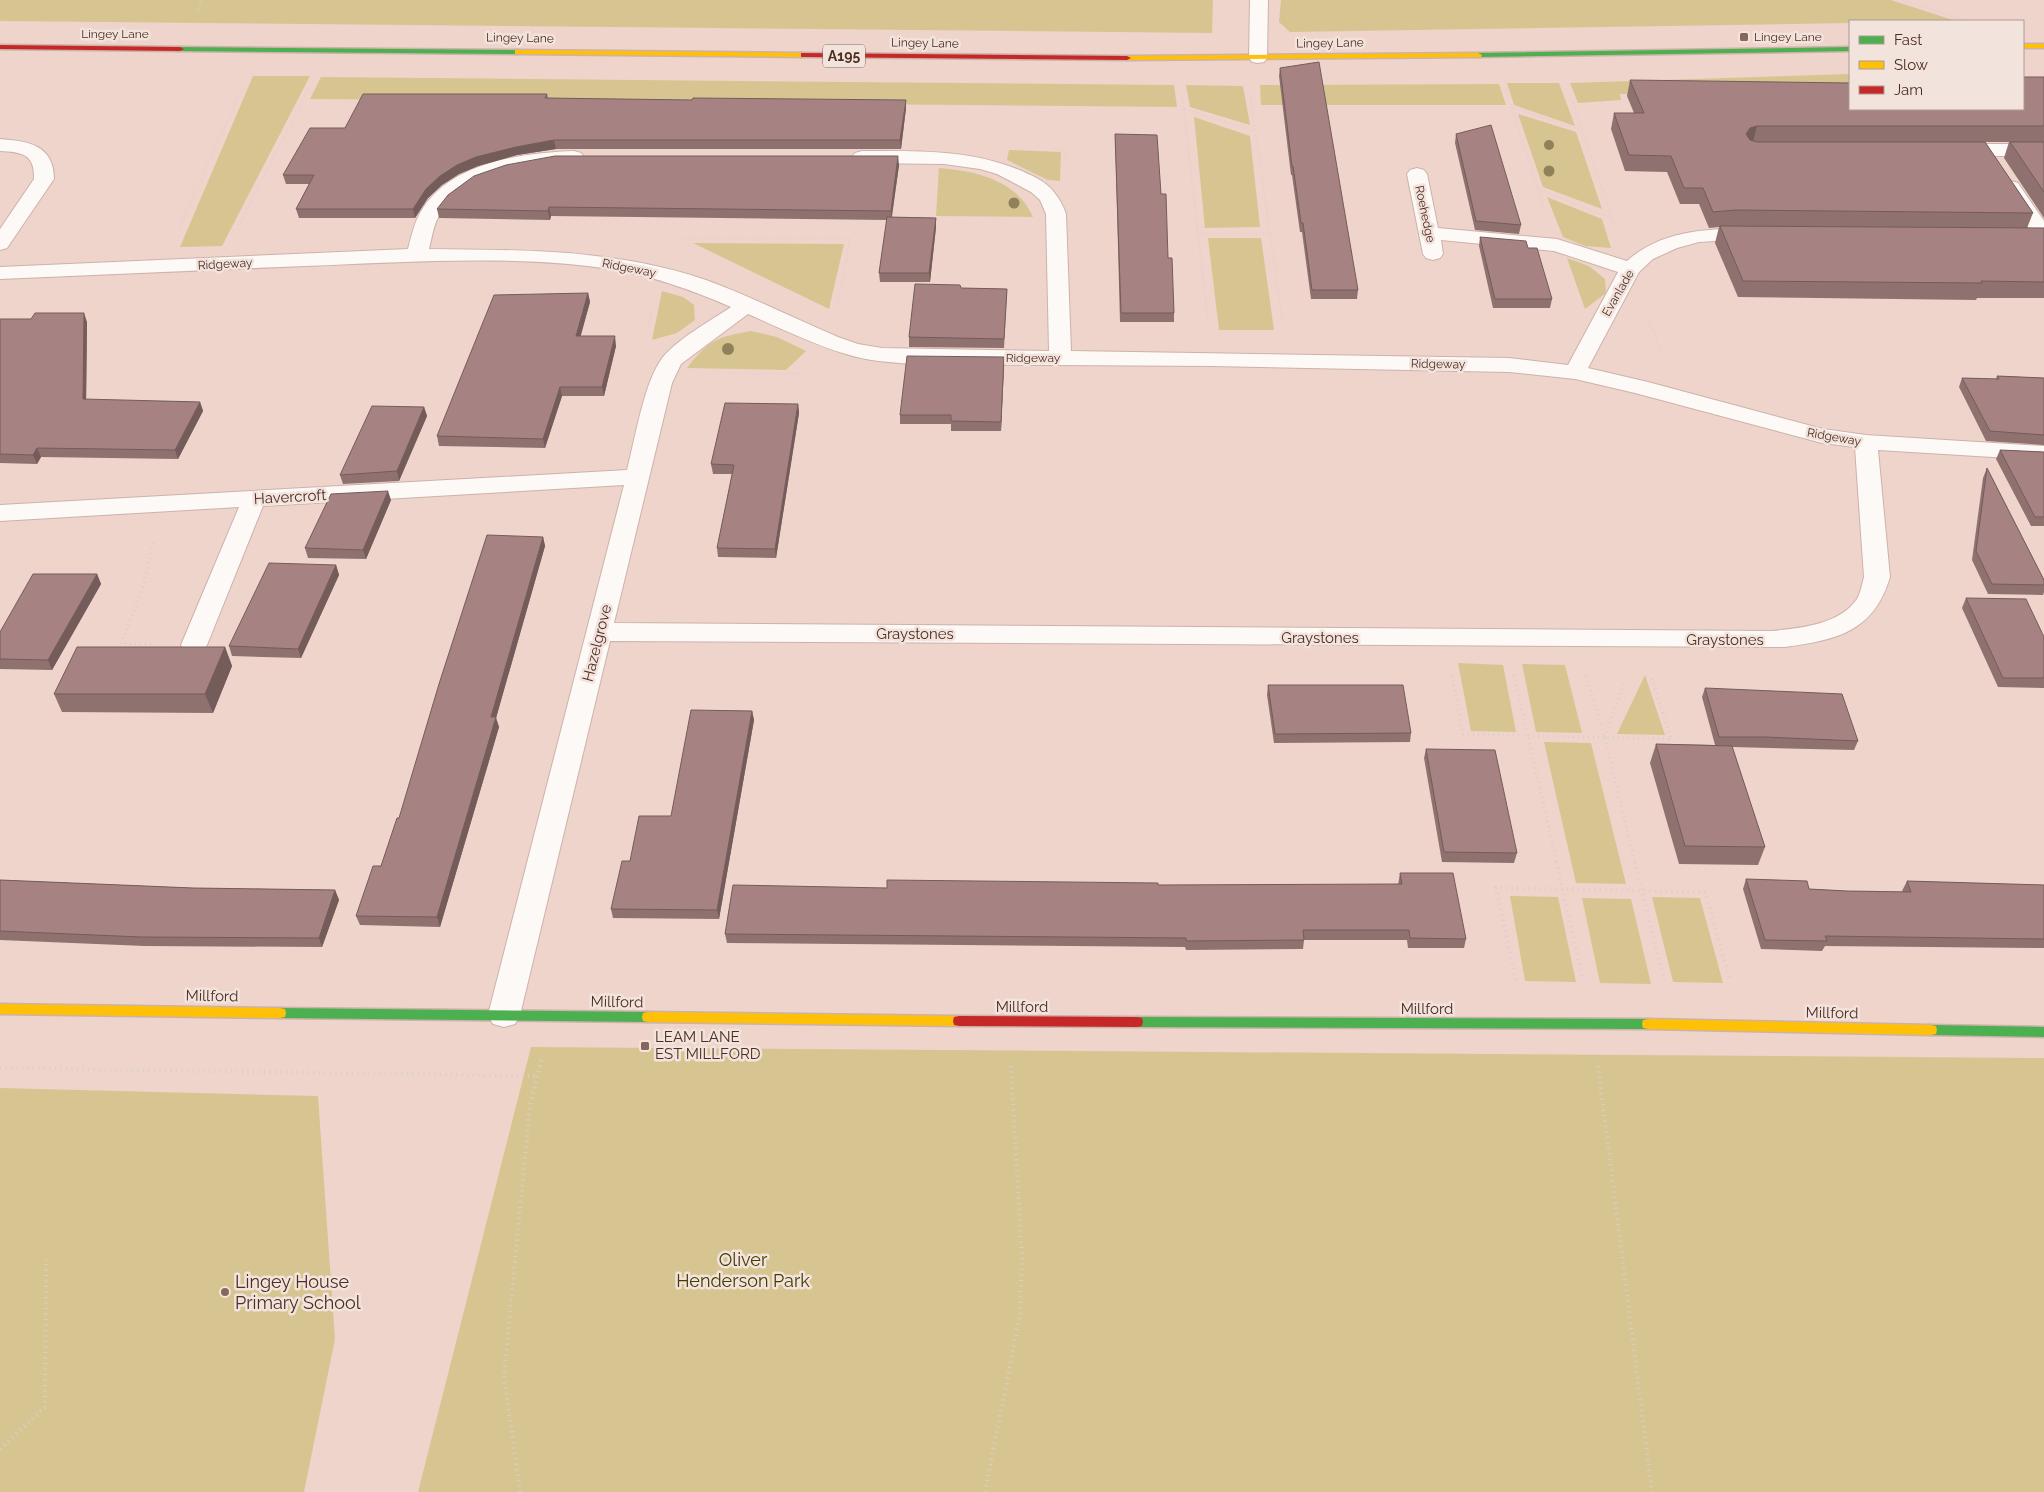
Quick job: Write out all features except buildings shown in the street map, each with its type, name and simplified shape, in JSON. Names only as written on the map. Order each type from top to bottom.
[{"type":"main road","points":[[2024,46],[2044,46]]},
{"type":"main road","name":"Lingey Lane","points":[[0,48],[1104,59],[1849,49]]},
{"type":"main road","name":"Millford","points":[[0,1008],[1009,1022],[1592,1023],[2044,1032]]},
{"type":"street","points":[[1258,58],[1259,0]]},
{"type":"street","points":[[0,145],[28,149],[41,157],[46,167],[44,179],[0,244]]},
{"type":"street","points":[[1938,150],[1995,163],[2044,150]]},
{"type":"street","points":[[417,255],[431,211],[443,196],[463,183],[490,171],[523,161],[556,157],[595,157]]},
{"type":"street","points":[[841,157],[939,157],[964,159],[990,165],[1014,174],[1036,186],[1050,200],[1056,214],[1060,358]]},
{"type":"street","points":[[1995,163],[2038,237]]},
{"type":"street","name":"Roehedge","points":[[1417,174],[1433,254]]},
{"type":"street","points":[[1429,234],[1518,240],[1557,245],[1630,269]]},
{"type":"street","name":"Evanlade","points":[[1575,372],[1630,269],[1646,255],[1670,244],[1698,236],[1770,234]]},
{"type":"street","name":"Ridgeway","points":[[0,273],[417,255],[542,256],[617,264],[699,285],[830,342],[873,353],[911,357],[1212,359],[1509,365],[1575,372],[1679,397],[1822,436],[1866,442],[2044,452]]},
{"type":"street","name":"Hazelgrove","points":[[504,1015],[639,478],[661,383],[672,362],[690,346],[746,306]]},
{"type":"street","name":"Graystones","points":[[599,632],[1574,640],[1772,640],[1804,637],[1835,626],[1859,612],[1871,597],[1877,577],[1866,442]]},
{"type":"street","name":"Havercroft","points":[[0,513],[639,478]]},
{"type":"street","points":[[194,645],[254,499]]},
{"type":"path","points":[[1903,0],[1963,20]]},
{"type":"path","points":[[162,267],[244,82]]},
{"type":"path","points":[[1566,84],[1630,269],[1679,397]]},
{"type":"path","points":[[1250,88],[1288,361]]},
{"type":"path","points":[[1181,90],[1212,359]]},
{"type":"path","points":[[1511,106],[1582,131]]},
{"type":"path","points":[[1184,109],[1256,131]]},
{"type":"path","points":[[1538,189],[1613,219]]},
{"type":"path","points":[[1197,233],[1270,234]]},
{"type":"path","points":[[680,239],[850,239],[830,342]]},
{"type":"path","points":[[154,539],[143,587],[121,644],[194,645]]},
{"type":"path","points":[[1444,639],[1463,734],[1671,739],[1640,640]]},
{"type":"path","points":[[1505,639],[1564,889],[1592,1023],[1652,1492]]},
{"type":"path","points":[[1574,640],[1605,738],[1641,890],[1676,1025]]},
{"type":"path","points":[[1605,738],[1640,640]]},
{"type":"path","points":[[1526,1024],[1496,888],[1705,892],[1742,1026]]},
{"type":"path","points":[[520,1492],[504,1376],[530,1105],[553,1017]]},
{"type":"path","points":[[985,1492],[1020,1315],[1022,1258],[1009,1022]]},
{"type":"path","points":[[0,1068],[538,1076]]},
{"type":"path","points":[[0,1449],[45,1407],[46,1259]]},
{"type":"green space","points":[[0,0],[1213,0],[1212,33],[0,21]]},
{"type":"green space","points":[[1281,0],[1891,0],[1953,20],[1849,20],[1849,23],[1290,32],[1279,22]]},
{"type":"green space","points":[[1849,74],[1849,95],[1620,94],[1621,100],[1578,103],[1570,83]]},
{"type":"green space","points":[[253,76],[310,76],[222,246],[180,247]]},
{"type":"green space","points":[[321,77],[1174,85],[1177,107],[310,99]]},
{"type":"green space","points":[[1507,83],[1559,83],[1575,126],[1514,105]]},
{"type":"green space","points":[[1499,84],[1506,105],[1261,105],[1260,85]]},
{"type":"green space","points":[[1186,85],[1243,86],[1250,125],[1190,107]]},
{"type":"green space","points":[[1518,114],[1576,132],[1602,209],[1543,187]]},
{"type":"green space","points":[[1194,117],[1250,136],[1260,227],[1205,228]]},
{"type":"green space","points":[[1009,150],[1061,152],[1060,181],[1048,180],[1007,160]]},
{"type":"green space","points":[[939,168],[981,175],[1006,186],[1026,204],[1033,217],[936,216]]},
{"type":"green space","points":[[1547,197],[1602,219],[1611,248],[1585,246],[1563,237]]},
{"type":"green space","points":[[1208,238],[1261,238],[1274,330],[1219,330]]},
{"type":"green space","points":[[693,243],[844,244],[829,309]]},
{"type":"green space","points":[[1567,258],[1589,266],[1605,279],[1606,293],[1585,309]]},
{"type":"green space","points":[[662,291],[683,297],[694,305],[695,320],[677,333],[652,340]]},
{"type":"green space","points":[[751,331],[777,337],[806,351],[786,370],[687,368],[714,341],[730,335]]},
{"type":"green space","points":[[1458,663],[1503,665],[1516,732],[1471,731]]},
{"type":"green space","points":[[1522,664],[1565,665],[1582,733],[1536,732]]},
{"type":"green space","points":[[1645,675],[1665,735],[1617,734]]},
{"type":"green space","points":[[1544,742],[1591,743],[1626,884],[1576,883]]},
{"type":"green space","points":[[1510,896],[1558,897],[1576,982],[1525,981]]},
{"type":"green space","points":[[1652,897],[1700,898],[1723,983],[1673,982]]},
{"type":"green space","points":[[1582,898],[1631,899],[1651,984],[1600,983]]},
{"type":"green space","name":"Oliver Henderson Park","points":[[531,1047],[2044,1058],[2044,1492],[418,1492]]},
{"type":"green space","name":"Lingey House Primary School","points":[[0,1088],[318,1096],[335,1339],[304,1492],[0,1492]]},
{"type":"traffic: fast","points":[[180,49],[518,52]]},
{"type":"traffic: fast","points":[[1478,55],[1849,49]]},
{"type":"traffic: fast","points":[[280,1013],[648,1017]]},
{"type":"traffic: fast","points":[[1137,1022],[1648,1024]]},
{"type":"traffic: fast","points":[[1931,1030],[2044,1032]]},
{"type":"traffic: slow","points":[[2024,46],[2044,46]]},
{"type":"traffic: slow","points":[[518,52],[804,55]]},
{"type":"traffic: slow","points":[[1127,58],[1478,55]]},
{"type":"traffic: slow","points":[[0,1009],[280,1013]]},
{"type":"traffic: slow","points":[[648,1017],[959,1021]]},
{"type":"traffic: slow","points":[[1648,1024],[1931,1030]]},
{"type":"traffic: jam","points":[[0,47],[180,49]]},
{"type":"traffic: jam","points":[[804,55],[1127,58]]},
{"type":"traffic: jam","points":[[959,1021],[1137,1022]]},
{"type":"place","name":"Lingey Lane","points":[[1744,37]]},
{"type":"place","name":"LEAM LANE EST MILLFORD","points":[[645,1046]]},
{"type":"place","name":"Lingey House Primary School","points":[[225,1292]]}]
